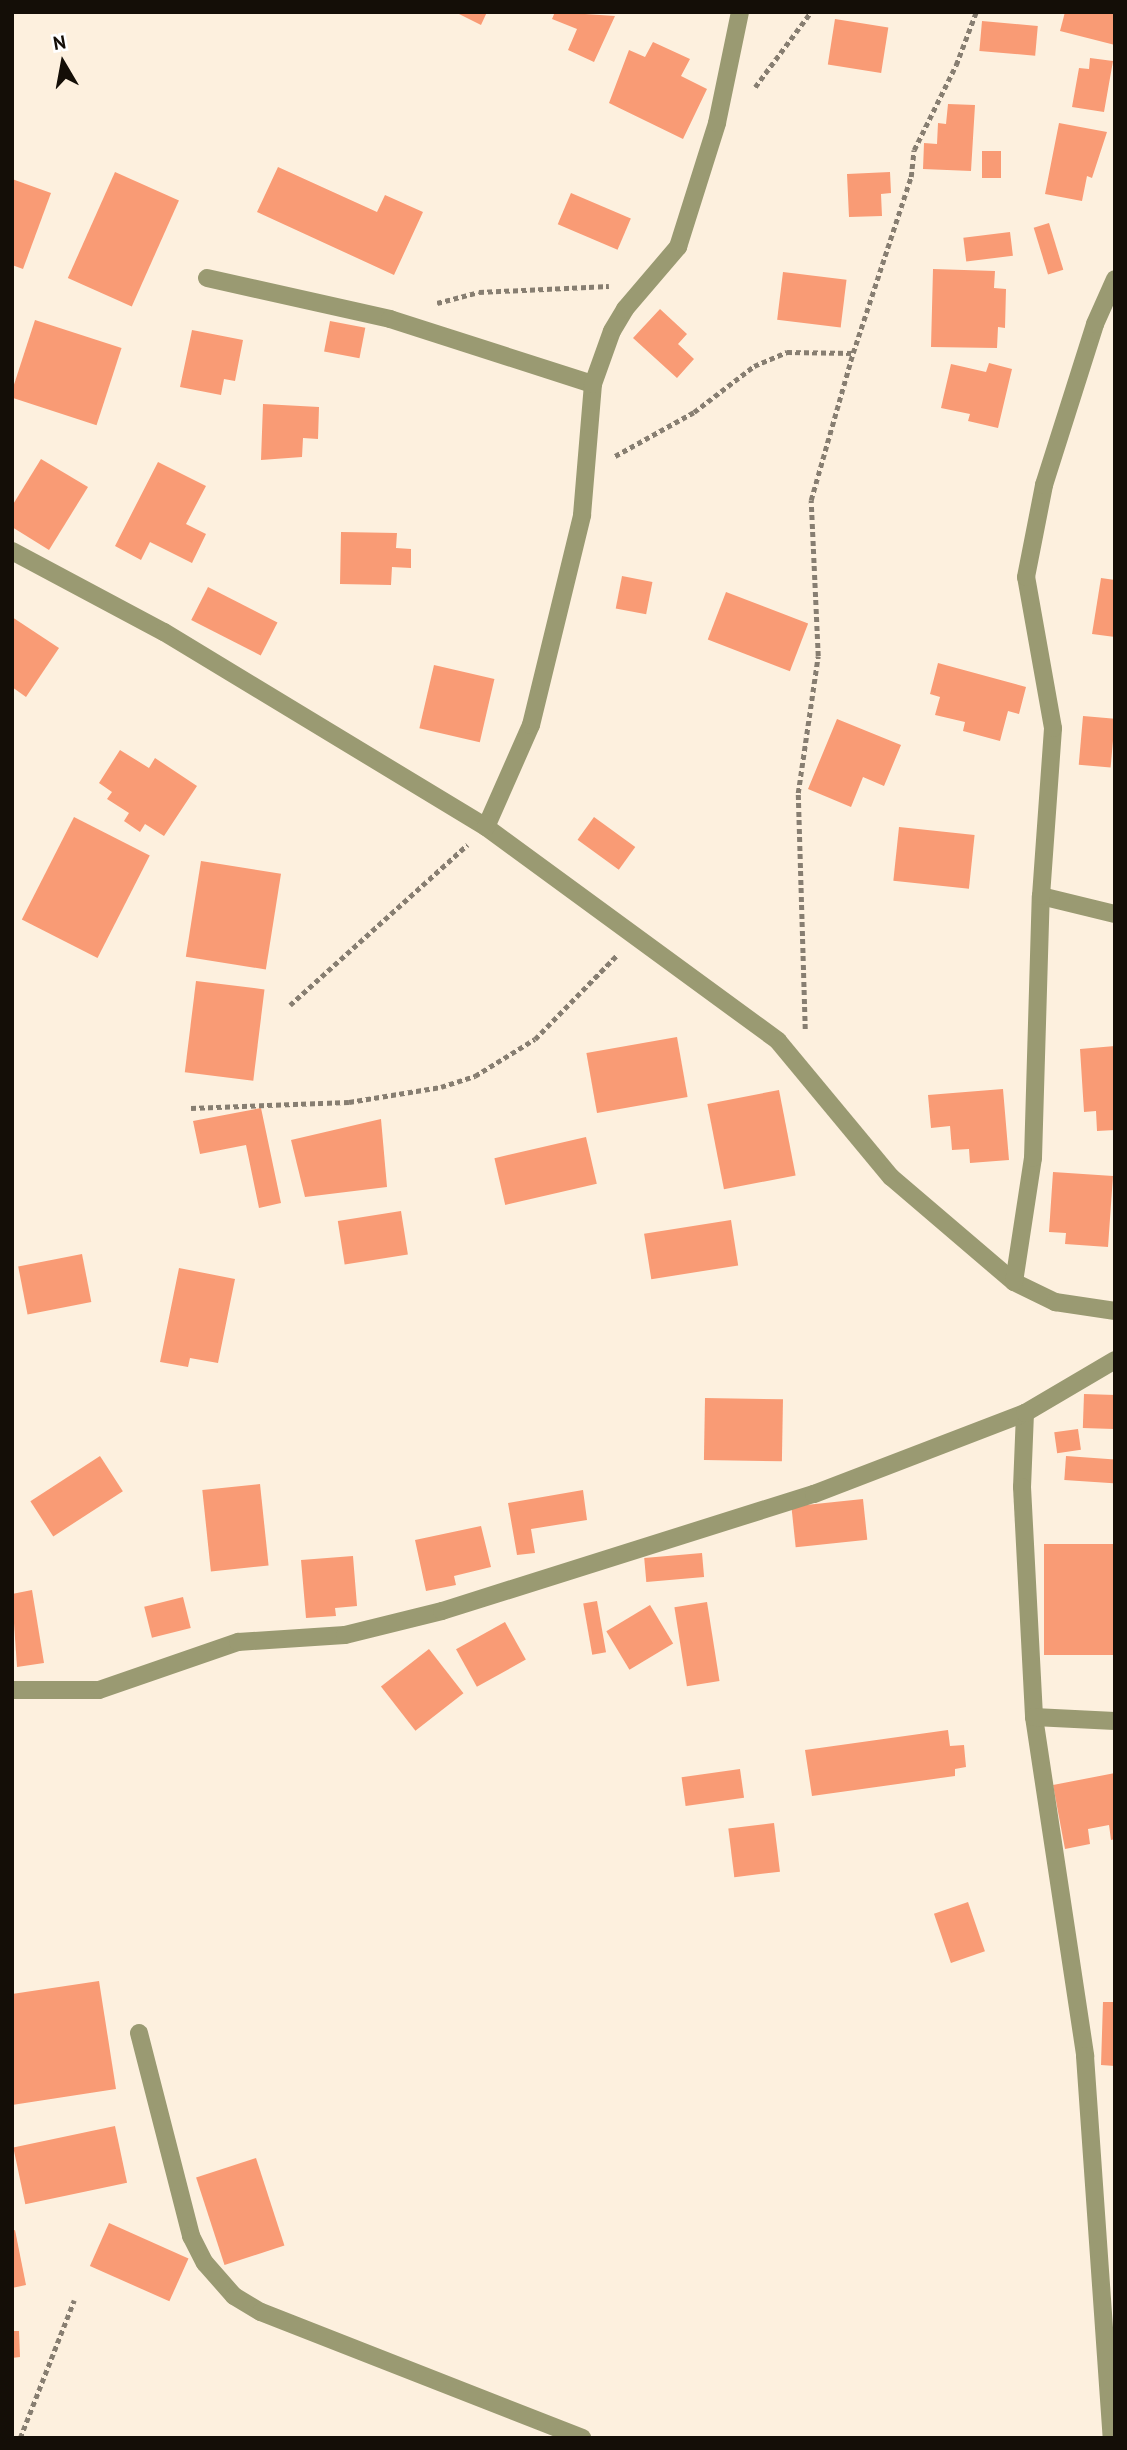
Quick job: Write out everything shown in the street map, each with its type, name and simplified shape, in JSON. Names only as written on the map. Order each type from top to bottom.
[{"type":"street","points":[[485,827],[531,725],[582,515],[593,384],[612,331],[678,247],[717,122],[740,12]]},
{"type":"street","points":[[207,278],[390,319],[593,384]]},
{"type":"street","points":[[1014,1282],[1033,1158],[1041,896],[1053,717],[1027,568],[1044,485],[1095,324],[1115,279]]},
{"type":"street","points":[[12,551],[164,632],[485,827],[637,934],[778,1041],[891,1177],[1014,1282],[1055,1302],[1115,1311]]},
{"type":"street","points":[[1041,896],[1115,914]]},
{"type":"street","points":[[12,1690],[99,1689],[237,1642],[345,1635],[442,1611],[814,1494],[1025,1413],[1115,1360]]},
{"type":"street","points":[[1025,1413],[1022,1487],[1034,1717],[1085,2056],[1112,2438]]},
{"type":"street","points":[[1034,1717],[1115,1721]]},
{"type":"street","points":[[139,2034],[191,2236],[205,2263],[234,2296],[261,2312],[582,2438]]},
{"type":"path","points":[[753,88],[811,12]]},
{"type":"path","points":[[807,1075],[798,793],[818,656],[811,500],[853,353],[911,177],[914,150],[956,65],[976,12]]},
{"type":"path","points":[[390,319],[480,292],[648,285]]},
{"type":"path","points":[[587,472],[694,412],[754,366],[787,352],[853,353]]},
{"type":"path","points":[[290,1005],[485,827]]},
{"type":"path","points":[[191,1108],[349,1102],[441,1087],[475,1076],[535,1039],[637,934]]},
{"type":"path","points":[[20,2438],[74,2300]]},
{"type":"building","points":[[455,12],[487,12],[481,25]]},
{"type":"building","points":[[555,12],[615,16],[594,62],[568,50],[577,29],[552,19]]},
{"type":"building","points":[[1065,12],[1115,12],[1115,45],[1060,31]]},
{"type":"building","points":[[835,19],[888,27],[881,73],[828,64]]},
{"type":"building","points":[[982,21],[1038,26],[1035,56],[979,51]]},
{"type":"building","points":[[653,42],[690,59],[681,76],[707,89],[683,139],[609,103],[629,50],[645,57]]},
{"type":"building","points":[[1090,58],[1113,61],[1104,112],[1072,107],[1079,68],[1089,69]]},
{"type":"building","points":[[948,104],[975,105],[971,171],[923,169],[924,143],[937,144],[938,123],[946,124]]},
{"type":"building","points":[[1059,123],[1107,132],[1092,178],[1087,176],[1082,201],[1045,194]]},
{"type":"building","points":[[982,151],[1001,151],[1001,178],[982,178]]},
{"type":"building","points":[[278,167],[377,212],[385,195],[423,212],[394,275],[257,212]]},
{"type":"building","points":[[115,172],[179,200],[132,306],[68,278]]},
{"type":"building","points":[[890,172],[891,193],[881,194],[882,216],[849,217],[847,174]]},
{"type":"building","points":[[12,179],[51,193],[23,269],[12,265]]},
{"type":"building","points":[[571,193],[631,218],[618,250],[558,224]]},
{"type":"building","points":[[1049,223],[1063,270],[1048,275],[1034,228]]},
{"type":"building","points":[[1010,232],[1013,256],[966,262],[963,238]]},
{"type":"building","points":[[933,269],[995,271],[994,288],[1006,289],[1005,328],[998,327],[997,348],[931,347]]},
{"type":"building","points":[[783,272],[847,280],[841,327],[777,320]]},
{"type":"building","points":[[660,309],[687,334],[678,344],[694,359],[677,378],[633,338]]},
{"type":"building","points":[[35,320],[122,348],[97,425],[12,398]]},
{"type":"building","points":[[330,321],[365,328],[359,358],[324,351]]},
{"type":"building","points":[[192,330],[243,340],[235,381],[224,379],[221,395],[180,387]]},
{"type":"building","points":[[989,363],[1012,369],[998,428],[968,421],[970,414],[941,408],[951,364],[986,372]]},
{"type":"building","points":[[263,404],[319,407],[318,439],[303,438],[302,457],[261,460]]},
{"type":"building","points":[[41,459],[88,487],[49,550],[12,527],[12,506]]},
{"type":"building","points":[[158,462],[206,486],[186,524],[206,534],[192,563],[150,542],[141,560],[115,546]]},
{"type":"building","points":[[341,532],[397,533],[396,548],[411,549],[411,568],[392,567],[391,585],[340,584]]},
{"type":"building","points":[[622,576],[652,582],[646,614],[616,608]]},
{"type":"building","points":[[1101,578],[1115,580],[1115,637],[1092,634]]},
{"type":"building","points":[[208,587],[277,622],[261,655],[191,620]]},
{"type":"building","points":[[726,592],[808,624],[790,671],[708,640]]},
{"type":"building","points":[[12,617],[59,648],[26,697],[12,687]]},
{"type":"building","points":[[938,663],[1026,687],[1019,714],[1008,711],[1000,741],[963,731],[965,722],[935,715],[940,697],[930,694]]},
{"type":"building","points":[[434,665],[494,679],[480,742],[419,728]]},
{"type":"building","points":[[1083,716],[1115,719],[1111,768],[1079,765]]},
{"type":"building","points":[[837,719],[901,745],[884,786],[863,777],[851,807],[808,789]]},
{"type":"building","points":[[120,750],[149,768],[155,758],[197,786],[164,836],[145,824],[140,832],[124,821],[129,813],[107,799],[112,792],[99,783]]},
{"type":"building","points":[[74,817],[150,856],[98,958],[22,919]]},
{"type":"building","points":[[594,817],[635,847],[619,870],[578,840]]},
{"type":"building","points":[[899,827],[975,835],[969,889],[893,881]]},
{"type":"building","points":[[201,861],[281,874],[266,969],[186,957]]},
{"type":"building","points":[[196,981],[264,989],[253,1081],[185,1072]]},
{"type":"building","points":[[677,1037],[688,1097],[597,1113],[586,1053]]},
{"type":"building","points":[[1115,1046],[1115,1130],[1097,1131],[1096,1111],[1084,1112],[1080,1049]]},
{"type":"building","points":[[1003,1089],[1009,1160],[970,1163],[969,1149],[952,1150],[950,1126],[931,1128],[928,1095]]},
{"type":"building","points":[[779,1090],[796,1175],[724,1189],[707,1104]]},
{"type":"building","points":[[261,1108],[281,1203],[259,1208],[246,1145],[200,1154],[193,1121]]},
{"type":"building","points":[[381,1119],[387,1187],[305,1197],[291,1140]]},
{"type":"building","points":[[586,1137],[597,1184],[505,1205],[494,1158]]},
{"type":"building","points":[[1053,1172],[1113,1176],[1108,1247],[1065,1244],[1066,1233],[1049,1232]]},
{"type":"building","points":[[401,1211],[408,1254],[345,1264],[338,1221]]},
{"type":"building","points":[[731,1220],[738,1265],[651,1279],[644,1234]]},
{"type":"building","points":[[82,1254],[91,1302],[28,1315],[18,1266]]},
{"type":"building","points":[[179,1268],[235,1279],[218,1363],[190,1358],[188,1367],[160,1362]]},
{"type":"building","points":[[1084,1394],[1115,1395],[1114,1429],[1083,1428]]},
{"type":"building","points":[[705,1398],[783,1399],[782,1461],[704,1460]]},
{"type":"building","points":[[1078,1429],[1081,1450],[1057,1453],[1054,1432]]},
{"type":"building","points":[[100,1456],[123,1491],[53,1536],[30,1501]]},
{"type":"building","points":[[1066,1456],[1115,1459],[1113,1483],[1064,1480]]},
{"type":"building","points":[[260,1484],[269,1566],[211,1572],[202,1490]]},
{"type":"building","points":[[583,1490],[587,1520],[531,1529],[535,1553],[517,1555],[508,1503]]},
{"type":"building","points":[[863,1499],[867,1540],[796,1547],[791,1507]]},
{"type":"building","points":[[481,1526],[491,1567],[454,1576],[456,1585],[426,1591],[415,1540]]},
{"type":"building","points":[[1044,1544],[1115,1544],[1115,1655],[1044,1655]]},
{"type":"building","points":[[702,1553],[704,1577],[646,1582],[644,1558]]},
{"type":"building","points":[[353,1556],[357,1606],[335,1608],[336,1616],[306,1618],[301,1560]]},
{"type":"building","points":[[32,1590],[44,1663],[17,1667],[12,1594]]},
{"type":"building","points":[[183,1597],[191,1628],[152,1638],[144,1607]]},
{"type":"building","points":[[597,1601],[606,1652],[592,1655],[583,1603]]},
{"type":"building","points":[[707,1602],[720,1681],[687,1686],[674,1607]]},
{"type":"building","points":[[650,1605],[673,1644],[629,1670],[606,1631]]},
{"type":"building","points":[[505,1622],[526,1660],[477,1687],[456,1649]]},
{"type":"building","points":[[429,1649],[463,1693],[415,1731],[381,1687]]},
{"type":"building","points":[[948,1730],[950,1746],[964,1745],[966,1767],[955,1769],[955,1776],[812,1796],[805,1750]]},
{"type":"building","points":[[740,1769],[744,1798],[686,1806],[682,1777]]},
{"type":"building","points":[[1115,1773],[1115,1839],[1111,1840],[1109,1825],[1088,1829],[1090,1844],[1065,1849],[1053,1785]]},
{"type":"building","points":[[774,1823],[780,1872],[734,1877],[728,1829]]},
{"type":"building","points":[[968,1902],[985,1951],[951,1963],[934,1914]]},
{"type":"building","points":[[99,1981],[116,2089],[12,2105],[12,1994]]},
{"type":"building","points":[[1103,2002],[1115,2002],[1115,2066],[1101,2065]]},
{"type":"building","points":[[115,2126],[127,2183],[25,2204],[13,2148]]},
{"type":"building","points":[[256,2158],[284,2245],[225,2265],[196,2177]]},
{"type":"building","points":[[109,2223],[188,2258],[169,2301],[90,2266]]},
{"type":"building","points":[[15,2230],[26,2285],[12,2288],[12,2231]]},
{"type":"building","points":[[12,2331],[19,2331],[20,2357],[12,2358]]}]
